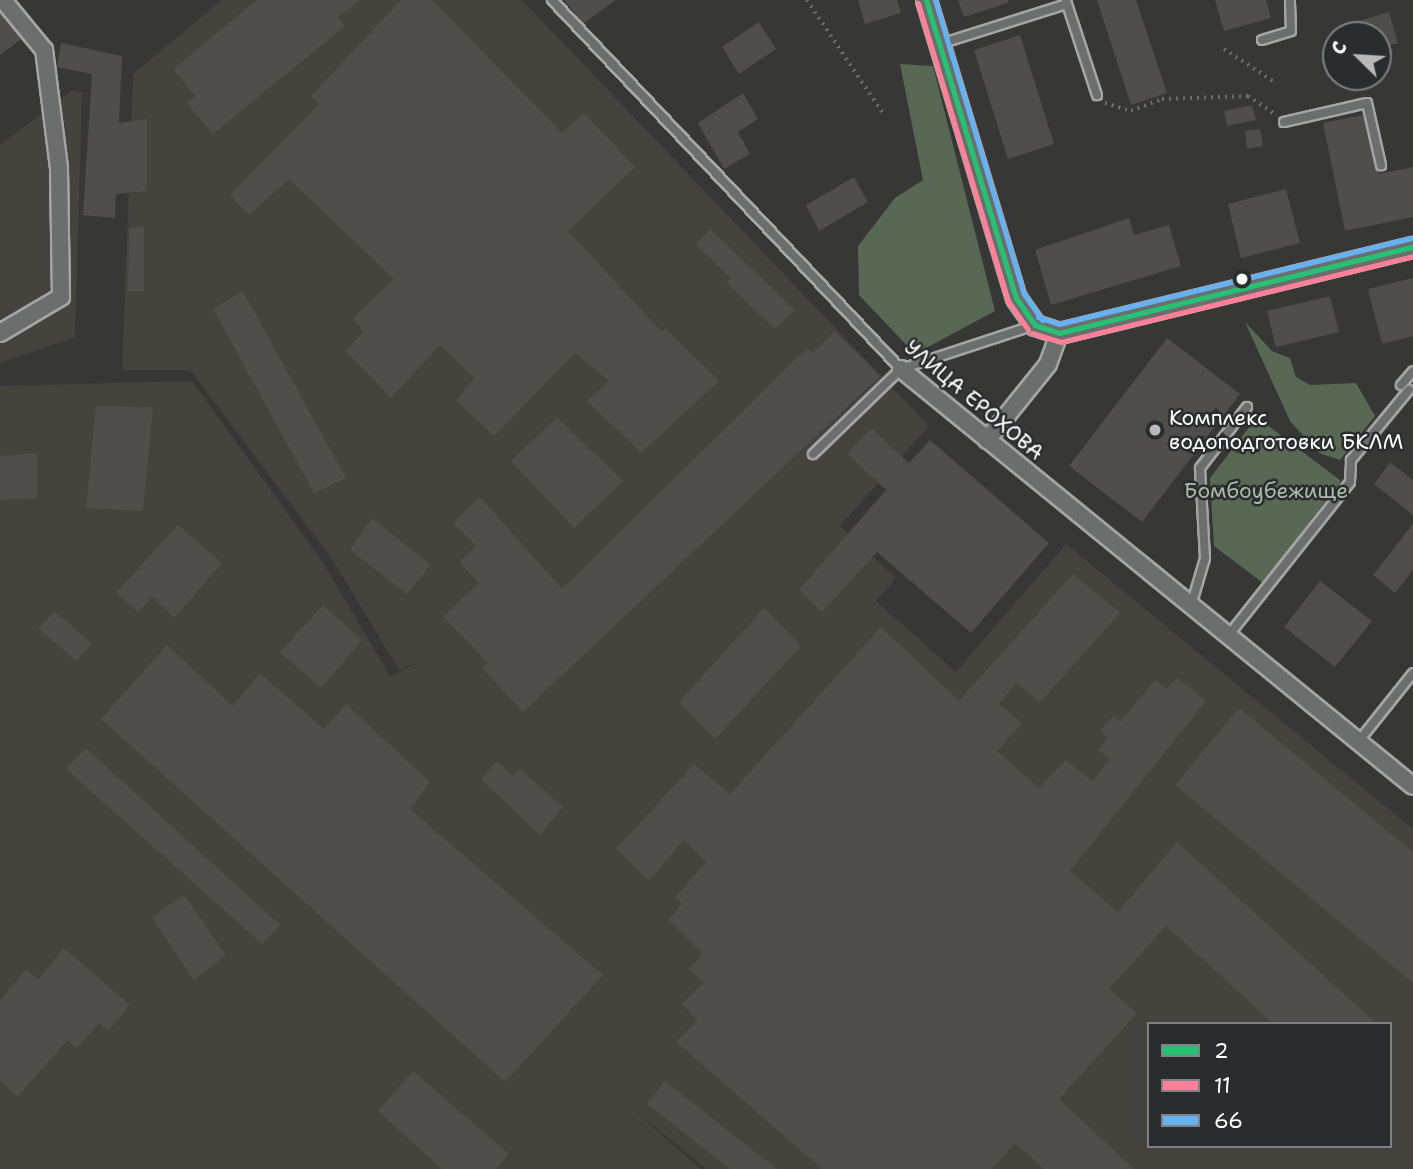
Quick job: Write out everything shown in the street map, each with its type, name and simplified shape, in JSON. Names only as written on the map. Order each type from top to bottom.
[{"type":"street","points":[[0,333],[61,297],[59,169],[44,50],[4,0]]},
{"type":"street","points":[[926,0],[1016,298],[1035,325],[1059,333],[1413,247]]},
{"type":"street","points":[[988,440],[1048,364],[1059,333]]},
{"type":"street","name":"УЛИЦА ЕРОХОВА","points":[[901,369],[1413,786]]},
{"type":"lane","name":"УЛИЦА ЕРОХОВА","points":[[552,0],[901,369]]},
{"type":"lane","points":[[1262,40],[1291,31],[1290,0]]},
{"type":"lane","points":[[940,44],[1067,2],[1097,95]]},
{"type":"lane","points":[[1284,123],[1367,103],[1381,165]]},
{"type":"lane","points":[[813,454],[901,369],[1035,325]]},
{"type":"lane","points":[[1228,636],[1350,482],[1352,460],[1405,387],[1413,370]]},
{"type":"lane","points":[[1192,606],[1205,558],[1200,468],[1247,407]]},
{"type":"lane","points":[[1358,742],[1413,673]]},
{"type":"path","points":[[807,0],[883,113]]},
{"type":"path","points":[[1224,49],[1273,80]]},
{"type":"path","points":[[1097,95],[1109,107],[1131,111],[1162,99],[1248,96],[1267,107],[1284,123]]},
{"type":"shaded area","points":[[222,0],[522,0],[929,426],[840,526],[896,578],[876,601],[956,672],[1066,544],[1413,829],[1413,1169],[706,1169],[629,1106],[701,1169],[0,1169],[0,386],[192,381],[322,561],[390,676],[421,661],[399,670],[330,556],[190,370],[122,370],[133,74]]},
{"type":"shaded area","points":[[72,90],[82,92],[75,337],[0,363],[0,145]]},
{"type":"green space","points":[[900,64],[933,66],[995,311],[915,354],[859,295],[858,246],[895,198],[923,180]]},
{"type":"green space","points":[[1245,322],[1272,351],[1290,358],[1296,377],[1310,385],[1356,383],[1375,416],[1340,460],[1319,453],[1290,421]]},
{"type":"green space","name":"Бомбоубежище","points":[[1257,417],[1341,481],[1263,583],[1214,546],[1210,478]]},
{"type":"building","points":[[257,0],[360,0],[338,17],[345,26],[213,134],[187,103],[195,96],[173,69]]},
{"type":"building","points":[[401,0],[432,0],[562,133],[584,113],[635,167],[568,231],[661,331],[665,328],[719,381],[641,453],[587,401],[609,381],[575,353],[494,436],[457,401],[474,378],[440,345],[391,398],[346,351],[363,332],[353,318],[394,279],[289,179],[249,215],[230,195],[319,104],[311,96]]},
{"type":"building","points":[[564,0],[616,0],[583,24]]},
{"type":"building","points":[[858,0],[897,0],[901,13],[865,24]]},
{"type":"building","points":[[958,0],[1008,0],[1008,3],[964,17]]},
{"type":"building","points":[[1097,0],[1136,0],[1167,93],[1131,105]]},
{"type":"building","points":[[1215,0],[1266,0],[1271,18],[1224,31]]},
{"type":"building","points":[[1389,12],[1392,21],[1359,21]]},
{"type":"building","points":[[0,13],[21,39],[0,55]]},
{"type":"building","points":[[759,22],[776,49],[739,74],[722,47]]},
{"type":"building","points":[[1392,22],[1398,43],[1392,45]]},
{"type":"building","points":[[1020,35],[1054,144],[1008,159],[974,50]]},
{"type":"building","points":[[61,43],[122,56],[119,123],[147,119],[147,191],[116,194],[115,218],[83,215],[92,74],[57,67]]},
{"type":"building","points":[[743,93],[758,119],[738,132],[750,154],[724,169],[698,123]]},
{"type":"building","points":[[1252,105],[1256,120],[1227,126],[1224,111]]},
{"type":"building","points":[[1363,115],[1379,174],[1413,167],[1413,217],[1345,231],[1323,123]]},
{"type":"building","points":[[1260,129],[1263,146],[1247,149],[1245,131]]},
{"type":"building","points":[[854,177],[868,202],[819,231],[806,205]]},
{"type":"building","points":[[1286,189],[1300,243],[1241,258],[1228,204]]},
{"type":"building","points":[[1129,218],[1134,235],[1169,225],[1181,266],[1051,305],[1035,250]]},
{"type":"building","points":[[144,226],[144,291],[128,291],[129,228]]},
{"type":"building","points":[[710,229],[795,310],[775,329],[726,283],[731,278],[696,245]]},
{"type":"building","points":[[1413,278],[1413,336],[1382,344],[1368,289]]},
{"type":"building","points":[[243,291],[346,478],[314,493],[213,309]]},
{"type":"building","points":[[1330,296],[1339,332],[1276,347],[1267,311]]},
{"type":"building","points":[[835,331],[880,376],[523,712],[482,668],[488,663],[443,616],[479,583],[459,562],[476,546],[453,523],[480,497],[562,589],[807,348],[813,353]]},
{"type":"building","name":"Комплекс водоподготовки БКЛМ","points":[[1167,338],[1240,394],[1142,522],[1069,466]]},
{"type":"building","points":[[96,406],[153,407],[143,511],[86,508]]},
{"type":"building","points":[[557,417],[623,481],[574,528],[511,461]]},
{"type":"building","points":[[871,428],[909,463],[930,440],[1049,543],[971,633],[877,552],[822,612],[799,590],[886,490],[847,454]]},
{"type":"building","points":[[37,453],[37,498],[0,500],[0,456]]},
{"type":"building","points":[[1390,462],[1413,480],[1413,515],[1374,484]]},
{"type":"building","points":[[372,518],[431,565],[407,594],[350,550]]},
{"type":"building","points":[[1413,524],[1413,570],[1395,593],[1373,575]]},
{"type":"building","points":[[178,525],[222,563],[174,618],[152,597],[138,612],[116,593]]},
{"type":"building","points":[[1073,574],[1120,613],[1040,702],[1016,683],[999,704],[1022,723],[997,751],[1039,788],[1066,760],[1092,781],[1110,759],[1098,750],[1108,737],[1100,731],[1113,716],[1120,722],[1155,680],[1167,689],[1177,678],[1206,701],[1070,871],[1118,912],[1177,842],[1375,1022],[1272,1022],[1166,926],[1109,989],[1137,1013],[1059,1099],[1134,1169],[1044,1169],[1015,1143],[992,1169],[822,1169],[676,1042],[697,1021],[682,1004],[704,982],[689,969],[703,954],[669,920],[682,904],[675,898],[706,862],[684,840],[649,881],[616,849],[694,764],[730,794],[881,627],[959,701]]},
{"type":"building","points":[[1320,581],[1372,621],[1335,667],[1284,627]]},
{"type":"building","points":[[323,605],[362,640],[321,688],[280,652]]},
{"type":"building","points":[[764,608],[801,646],[715,739],[679,702]]},
{"type":"building","points":[[55,611],[92,644],[76,661],[38,628]]},
{"type":"building","points":[[167,645],[233,706],[260,673],[324,729],[346,704],[430,782],[410,809],[603,975],[505,1082],[101,719]]},
{"type":"building","points":[[1239,708],[1413,852],[1413,983],[1175,785]]},
{"type":"building","points":[[86,748],[280,925],[262,944],[66,769]]},
{"type":"building","points":[[497,761],[513,776],[520,769],[563,807],[540,835],[481,779]]},
{"type":"building","points":[[184,895],[226,955],[194,980],[152,917]]},
{"type":"building","points":[[64,948],[130,1005],[108,1031],[99,1023],[77,1048],[68,1040],[17,1097],[0,1080],[0,1001],[26,969],[38,980]]},
{"type":"building","points":[[413,1071],[509,1154],[496,1169],[442,1169],[378,1111]]},
{"type":"building","points":[[665,1081],[777,1169],[730,1169],[647,1104]]},
{"type":"transit line","name":"2","points":[[926,0],[1016,298],[1035,325]]},
{"type":"transit line","name":"66","points":[[935,0],[1024,294],[1042,320]]},
{"type":"transit line","name":"11","points":[[918,3],[1008,301],[1028,330]]},
{"type":"transit line","name":"66","points":[[1038,317],[1059,324],[1411,238]]},
{"type":"transit line","name":"2","points":[[1035,325],[1059,333],[1413,247]]},
{"type":"transit line","name":"11","points":[[1032,333],[1061,342],[1413,256]]},
{"type":"place","name":"Комплекс водоподготовки БКЛМ","points":[[1155,430]]}]
